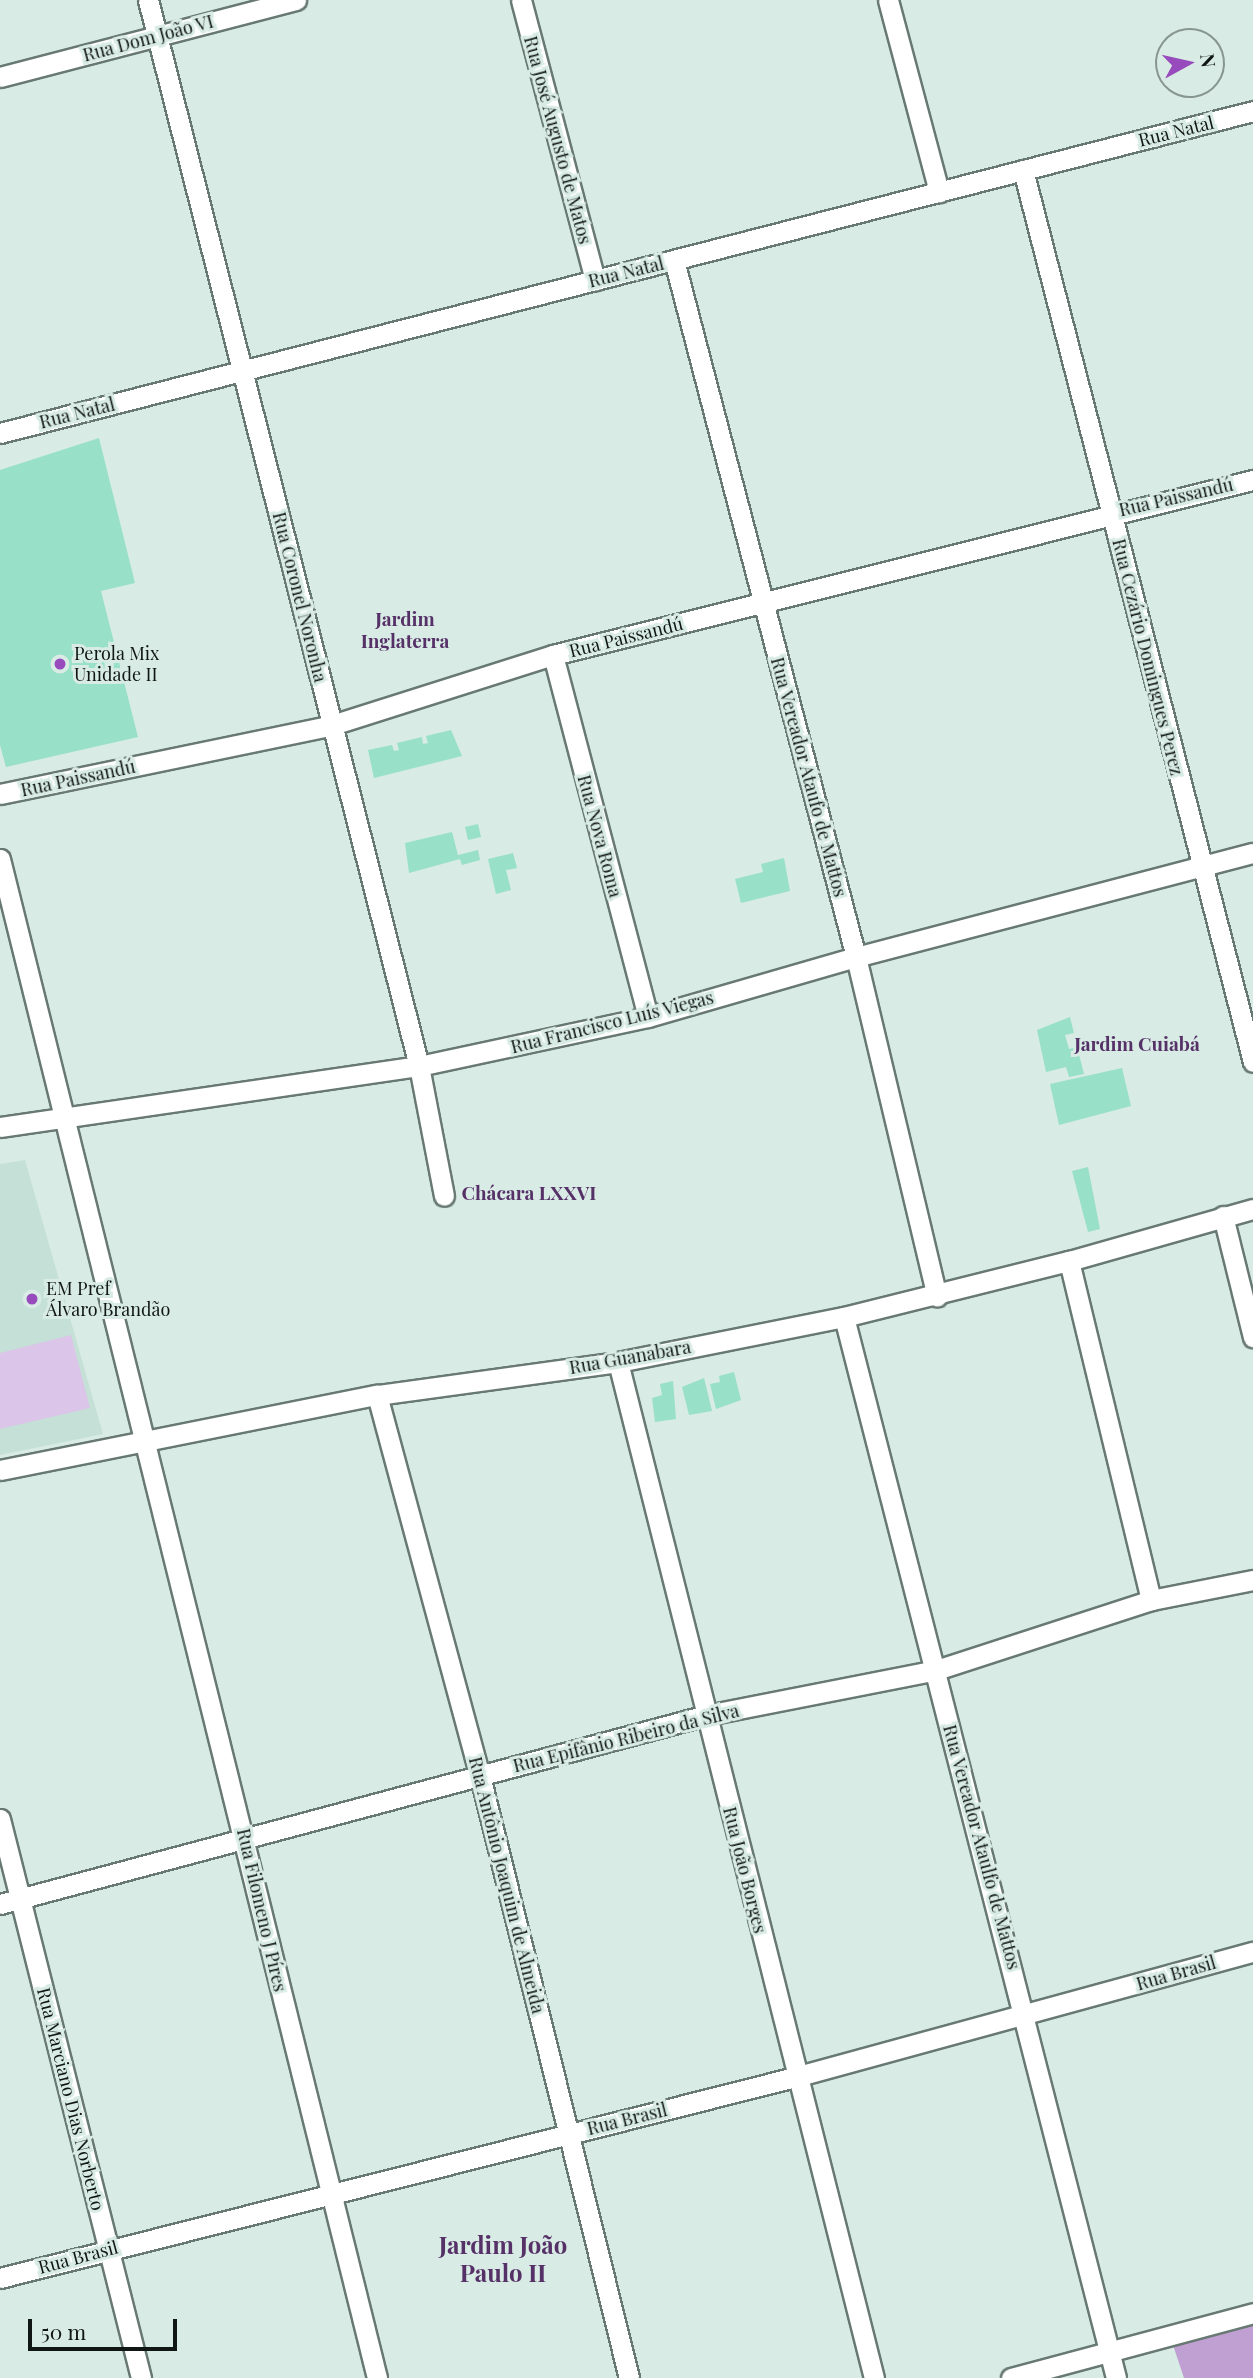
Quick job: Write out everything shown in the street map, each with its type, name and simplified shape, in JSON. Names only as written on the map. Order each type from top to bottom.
[{"type":"street","name":"Rua Coronel Noronha","points":[[148,0],[419,1066],[444,1196]]},
{"type":"street","name":"Rua Dom João VI","points":[[0,77],[296,0]]},
{"type":"street","name":"Rua José Augusto de Matos","points":[[521,0],[595,280]]},
{"type":"street","points":[[888,0],[939,192]]},
{"type":"street","name":"Rua Natal","points":[[0,433],[1253,111]]},
{"type":"street","name":"Rua Cezário Domingues Perez","points":[[1023,170],[1113,511],[1199,866],[1253,1062]]},
{"type":"street","name":"Rua Vereador Ataufo de Mattos","points":[[674,260],[856,957],[937,1296]]},
{"type":"street","name":"Rua Paissandú","points":[[0,794],[332,725],[553,655],[764,603],[1113,511],[1253,480]]},
{"type":"street","name":"Rua Nova Roma","points":[[553,655],[648,1017]]},
{"type":"street","name":"Rua Francisco Luís Viegas","points":[[0,1127],[419,1066],[648,1017],[856,957],[1253,853]]},
{"type":"street","name":"Rua Filomeno J Píres","points":[[0,859],[61,1117],[245,1838],[328,2195],[377,2378]]},
{"type":"street","name":"Rua Guanabara","points":[[0,1470],[377,1395],[618,1362],[845,1317],[937,1296],[1253,1209]]},
{"type":"street","points":[[1223,1216],[1253,1337]]},
{"type":"street","points":[[1069,1261],[1152,1600]]},
{"type":"street","name":"Rua Vereador Ataulfo de Mattos","points":[[845,1317],[1026,2015],[1116,2378]]},
{"type":"street","name":"Rua João Borges","points":[[618,1362],[795,2077],[874,2378]]},
{"type":"street","name":"Rua Antônio Joaquim de Almeida","points":[[377,1395],[480,1776],[629,2378]]},
{"type":"street","name":"Rua Epifânio Ribeiro da Silva","points":[[0,1904],[707,1715],[936,1670],[1152,1600],[1253,1580]]},
{"type":"street","name":"Rua Marciano Dias Norberto","points":[[0,1819],[141,2378]]},
{"type":"street","name":"Rua Brasil","points":[[0,2278],[795,2077],[1253,1952]]},
{"type":"street","points":[[1011,2378],[1108,2349],[1253,2313]]},
{"type":"shaded area","name":"EM Pref Álvaro Brandão","points":[[25,1160],[103,1434],[0,1455],[0,1164]]},
{"type":"shaded area","points":[[71,1335],[90,1408],[0,1429],[0,1353]]},
{"type":"shaded area","points":[[1253,2318],[1253,2378],[1184,2378],[1171,2339]]},
{"type":"building","name":"Perola Mix Unidade II","points":[[99,438],[135,583],[101,591],[138,737],[6,767],[0,745],[0,470]]},
{"type":"building","points":[[451,730],[462,756],[374,778],[368,750],[392,745],[394,751],[399,750],[397,743],[422,737],[423,744],[428,743],[426,736]]},
{"type":"building","points":[[478,824],[481,837],[468,840],[465,827]]},
{"type":"building","points":[[452,832],[458,855],[478,850],[480,860],[462,865],[460,859],[409,873],[405,843]]},
{"type":"building","points":[[513,853],[517,868],[506,870],[511,890],[496,894],[488,859]]},
{"type":"building","points":[[784,858],[790,891],[741,903],[735,879],[763,872],[761,864]]},
{"type":"building","points":[[1070,1017],[1074,1033],[1065,1035],[1069,1049],[1077,1047],[1084,1074],[1069,1077],[1066,1067],[1046,1072],[1037,1030]]},
{"type":"building","points":[[1122,1068],[1131,1106],[1059,1125],[1050,1084]]},
{"type":"building","points":[[1088,1167],[1100,1229],[1088,1232],[1072,1171]]},
{"type":"building","points":[[734,1372],[741,1400],[716,1409],[710,1384],[720,1382],[719,1376]]},
{"type":"building","points":[[704,1378],[712,1411],[689,1415],[682,1387]]},
{"type":"building","points":[[673,1381],[676,1419],[655,1422],[652,1398],[662,1395],[660,1384]]},
{"type":"place","name":"Perola Mix Unidade II","points":[[60,664]]},
{"type":"place","name":"EM Pref Álvaro Brandão","points":[[32,1299]]},
{"type":"district","name":"Jardim Inglaterra","points":[[405,630]]},
{"type":"district","name":"Jardim Cuiabá","points":[[1137,1044]]},
{"type":"district","name":"Chácara LXXVI","points":[[529,1193]]},
{"type":"district","name":"Jardim João Paulo II","points":[[503,2259]]}]
